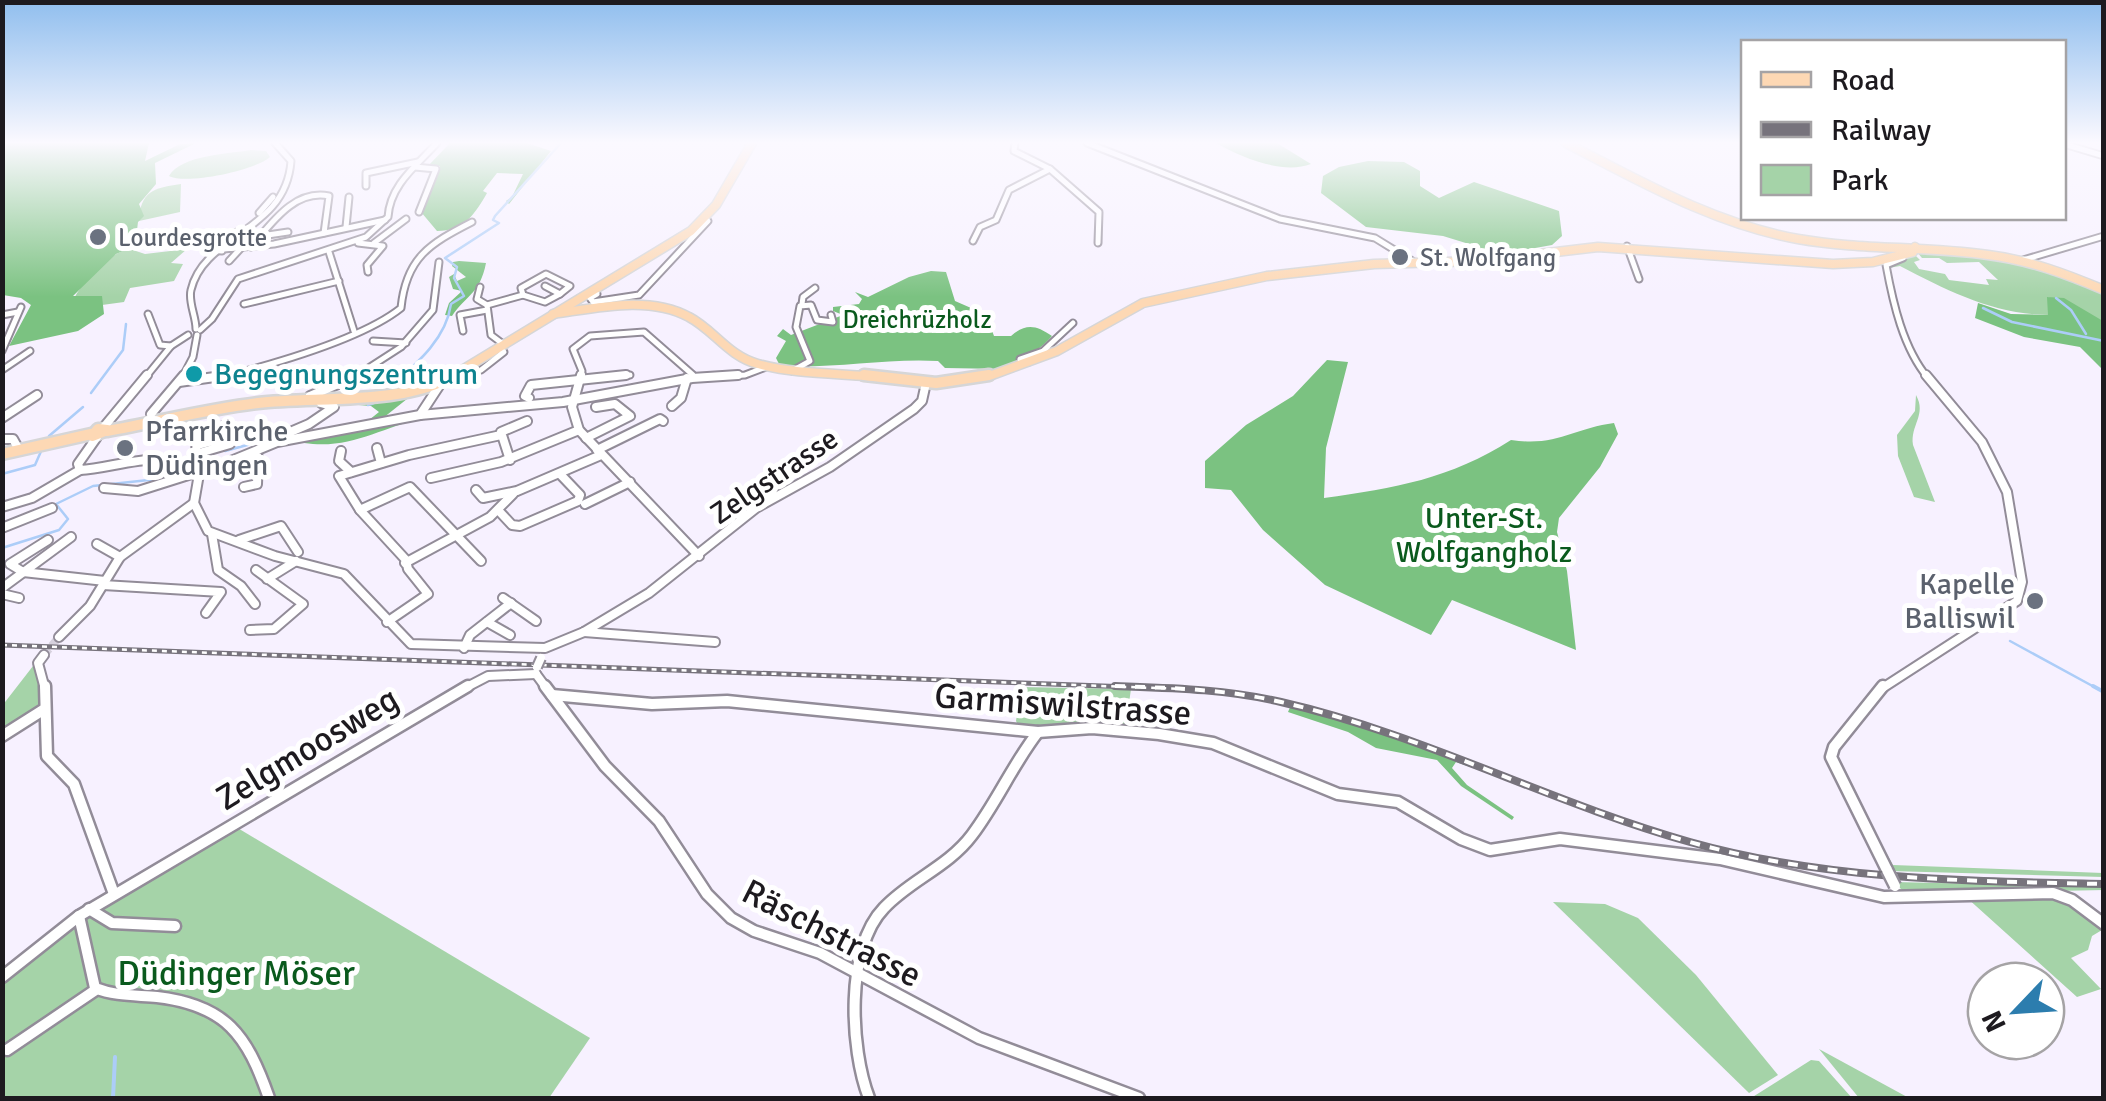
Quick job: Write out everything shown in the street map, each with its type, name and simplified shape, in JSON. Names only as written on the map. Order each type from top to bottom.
[{"type":"main road","points":[[2,454],[284,399],[414,390],[441,382],[674,244],[704,220],[720,194]]},
{"type":"main road","points":[[1669,194],[1748,228],[1819,242],[1908,250],[1972,250],[2023,260],[2104,290]]},
{"type":"main road","points":[[552,314],[614,305],[664,308],[690,318],[730,353],[766,367],[926,383],[966,381],[1079,342],[1125,311],[1150,301],[1258,277],[1356,265],[1496,259],[1574,248],[1627,246],[1827,264],[1869,262],[1908,250]]},
{"type":"street","points":[[151,414],[180,382],[196,353],[189,302],[191,288],[223,250],[269,210],[280,194]]},
{"type":"street","points":[[250,247],[300,198],[314,194]]},
{"type":"street","points":[[324,233],[330,196],[325,194]]},
{"type":"street","points":[[354,244],[385,220],[391,194]]},
{"type":"street","points":[[418,212],[425,194]]},
{"type":"street","points":[[973,241],[980,228],[999,220],[1008,194]]},
{"type":"street","points":[[1079,194],[1099,212],[1098,244]]},
{"type":"street","points":[[1217,194],[1280,219],[1373,236],[1414,262]]},
{"type":"street","points":[[273,197],[238,232],[210,250],[250,247],[385,220]]},
{"type":"street","points":[[346,228],[349,198]]},
{"type":"street","points":[[374,243],[406,218]]},
{"type":"street","points":[[597,294],[590,298],[593,302],[639,295],[708,221],[704,220]]},
{"type":"street","points":[[180,382],[208,380],[354,332],[398,311],[409,270],[444,239],[472,222]]},
{"type":"street","points":[[261,236],[287,235],[292,223]]},
{"type":"street","points":[[2023,260],[2104,236]]},
{"type":"street","points":[[80,470],[78,464],[100,432],[171,346],[211,323],[226,290],[238,279],[354,244],[383,246],[367,265],[368,272]]},
{"type":"street","points":[[1627,246],[1640,279]]},
{"type":"street","points":[[229,261],[241,248]]},
{"type":"street","points":[[1898,891],[1835,770],[1831,757],[1834,747],[1884,685],[2017,600],[2022,588],[2014,516],[1998,472],[1973,430],[1918,366],[1894,306],[1886,265],[1908,250]]},
{"type":"street","points":[[329,252],[354,332]]},
{"type":"street","points":[[310,396],[366,372],[406,342],[434,310],[438,262]]},
{"type":"street","points":[[463,332],[460,315],[523,295],[544,302],[570,284],[546,274],[521,288],[523,295]]},
{"type":"street","points":[[244,304],[339,281]]},
{"type":"street","points":[[291,282],[292,292]]},
{"type":"street","points":[[546,286],[560,294]]},
{"type":"street","points":[[463,305],[476,299],[480,287]]},
{"type":"street","points":[[792,370],[810,361],[798,344],[794,316],[803,296],[815,288]]},
{"type":"street","points":[[476,299],[487,308],[491,334],[504,352],[480,370]]},
{"type":"street","points":[[802,304],[811,306],[816,320],[832,322],[831,315]]},
{"type":"street","points":[[2,314],[19,309],[2,351]]},
{"type":"street","points":[[148,314],[160,344],[171,346]]},
{"type":"street","points":[[1022,362],[1043,351],[1073,323]]},
{"type":"street","points":[[690,377],[680,360],[658,349],[649,334],[635,330],[594,335],[577,342],[573,351],[582,368],[571,401],[571,419],[699,556]]},
{"type":"street","points":[[373,342],[406,342]]},
{"type":"street","points":[[2,370],[30,351]]},
{"type":"street","points":[[261,446],[420,415],[571,401],[690,377],[747,374],[766,367]]},
{"type":"street","points":[[528,398],[525,396],[531,385],[630,374]]},
{"type":"street","points":[[672,406],[681,398],[690,377]]},
{"type":"street","points":[[420,415],[441,382]]},
{"type":"street","name":"Zelgstrasse","points":[[212,534],[297,557],[349,578],[411,644],[464,648],[540,662],[622,611],[699,556],[756,508],[830,466],[914,410],[922,401],[926,383]]},
{"type":"street","points":[[2,418],[37,395]]},
{"type":"street","points":[[104,488],[114,493],[134,492],[212,469],[334,408],[284,399]]},
{"type":"street","points":[[586,438],[630,416],[615,404],[596,407]]},
{"type":"street","points":[[476,490],[484,498],[517,491],[560,474],[660,418]]},
{"type":"street","points":[[387,622],[428,594],[377,524],[360,510],[338,476],[501,435],[506,427],[527,420]]},
{"type":"street","points":[[188,464],[197,450],[198,434],[227,425]]},
{"type":"street","points":[[197,450],[254,430]]},
{"type":"street","points":[[431,478],[510,460],[579,430]]},
{"type":"street","points":[[501,435],[510,460]]},
{"type":"street","points":[[2,439],[15,440],[18,448]]},
{"type":"street","points":[[197,450],[230,444]]},
{"type":"street","points":[[377,448],[381,463]]},
{"type":"street","points":[[342,450],[339,461],[351,472]]},
{"type":"street","points":[[212,469],[218,471],[256,456],[257,484],[244,487]]},
{"type":"street","points":[[2,507],[32,498],[80,470],[156,460],[188,464],[198,473]]},
{"type":"street","points":[[198,473],[194,503],[212,534],[218,570],[241,586],[255,604]]},
{"type":"street","points":[[497,510],[512,525],[520,526],[578,501],[580,495],[560,474]]},
{"type":"street","points":[[585,504],[630,482]]},
{"type":"street","points":[[360,510],[410,487],[481,561]]},
{"type":"street","points":[[405,564],[456,537],[497,510],[517,491]]},
{"type":"street","points":[[60,637],[90,606],[120,557],[194,503]]},
{"type":"street","points":[[2,528],[52,508]]},
{"type":"street","name":"Zelgstrasse","points":[[234,541],[280,526],[297,557]]},
{"type":"street","points":[[18,598],[2,591],[71,537]]},
{"type":"street","points":[[48,540],[10,564],[24,572],[104,583],[222,592],[206,614]]},
{"type":"street","points":[[98,544],[120,557]]},
{"type":"street","points":[[267,578],[297,557]]},
{"type":"street","points":[[250,630],[274,629],[303,604],[256,570]]},
{"type":"street","points":[[464,648],[467,634],[487,622],[507,601],[536,621]]},
{"type":"street","points":[[487,622],[510,634]]},
{"type":"street","name":"Zelgstrasse","points":[[584,632],[715,642]]},
{"type":"street","points":[[44,655],[38,663],[45,685],[47,756],[76,789],[114,894]]},
{"type":"street","name":"Räschstrasse","points":[[540,662],[552,695],[605,766],[659,821],[707,894],[725,913],[754,931],[820,953],[979,1038],[1139,1098]]},
{"type":"street","name":"Zelgmoosweg","points":[[2,977],[84,912],[466,686],[540,662]]},
{"type":"street","name":"Garmiswilstrasse","points":[[552,695],[652,704],[726,701],[1038,732],[1092,728],[1198,740],[1275,766],[1338,794],[1404,804],[1460,840],[1483,848],[1502,850],[1542,839],[1564,839],[1708,856],[1862,893],[1898,891],[1914,899],[1968,893],[2059,894],[2104,924]]},
{"type":"street","points":[[2,736],[43,710]]},
{"type":"street","points":[[869,1098],[859,1072],[855,1034],[858,975],[878,912],[930,876],[972,835],[1038,732]]},
{"type":"street","points":[[97,990],[84,951],[84,912],[112,924],[175,926]]},
{"type":"street","points":[[7,1050],[97,990],[183,1002],[233,1025],[250,1046],[269,1098]]},
{"type":"green space","points":[[3,194],[147,194],[139,204],[144,216],[138,222],[135,246],[116,254],[73,296],[102,296],[104,314],[78,331],[9,346],[31,305],[21,298],[3,295]]},
{"type":"green space","points":[[181,194],[180,212],[139,221],[146,197]]},
{"type":"green space","points":[[428,194],[486,194],[468,220],[455,228],[437,231],[421,212]]},
{"type":"green space","points":[[1323,194],[1433,194],[1439,198],[1447,194],[1510,194],[1559,211],[1562,236],[1552,245],[1479,258],[1466,249],[1469,244],[1443,236],[1366,227]]},
{"type":"green space","points":[[130,249],[145,254],[187,249],[171,263],[183,264],[174,281],[130,288],[124,302],[102,305],[101,296],[74,299],[97,269]]},
{"type":"green space","points":[[1917,252],[1998,255],[2103,292],[2103,321],[2048,297],[2048,315],[1990,306],[1900,266],[1889,268],[1914,254],[1920,260],[1914,262],[1919,269],[1945,274],[1949,280],[1989,285],[1986,279],[1998,280],[1979,262],[1947,263],[1939,258],[1922,258]]},
{"type":"green space","points":[[459,261],[486,263],[476,288],[452,316],[445,315],[449,303],[462,291],[453,289],[449,277],[454,274],[457,281],[466,277],[452,266]]},
{"type":"green space","name":"Dreichrüzholz","points":[[931,271],[946,272],[955,301],[994,318],[994,336],[1011,336],[1031,327],[1052,336],[1036,351],[1004,369],[945,368],[938,361],[918,360],[780,366],[776,358],[786,341],[777,336],[783,329],[791,335],[843,315],[833,311],[833,307],[859,304],[862,299],[855,292],[868,297]]},
{"type":"green space","points":[[2047,297],[2064,298],[2103,321],[2103,370],[2080,347],[2024,337],[1975,318],[1978,303],[2011,314],[2048,315]]},
{"type":"green space","name":"Unter-St. Wolfgangholz","points":[[1327,360],[1348,362],[1326,448],[1324,498],[1444,473],[1511,440],[1541,441],[1614,423],[1618,434],[1600,467],[1559,518],[1557,532],[1567,571],[1576,650],[1452,600],[1431,635],[1325,585],[1263,530],[1231,490],[1205,488],[1205,461],[1246,425],[1293,396]]},
{"type":"green space","points":[[412,395],[378,422],[423,418],[351,441],[304,443],[306,439],[364,424],[379,412],[371,406],[321,402]]},
{"type":"green space","points":[[1916,395],[1920,408],[1913,445],[1935,502],[1914,497],[1898,456],[1897,435],[1915,411]]},
{"type":"green space","points":[[33,666],[42,690],[38,706],[3,731],[2,706]]},
{"type":"green space","points":[[1021,687],[1131,689],[1129,703],[1137,704],[1129,728],[1019,727],[1016,721]]},
{"type":"green space","points":[[1291,705],[1365,726],[1508,780],[1456,762],[1452,768],[1467,785],[1514,817],[1512,820],[1461,786],[1437,760],[1376,748],[1348,732],[1288,712]]},
{"type":"green space","points":[[1836,764],[1893,865],[2103,873],[2103,877],[1890,871]]},
{"type":"green space","name":"Düdinger Möser","points":[[236,827],[590,1038],[549,1098],[3,1098],[3,981],[47,941]]},
{"type":"green space","points":[[1894,882],[2103,887],[2104,890],[1906,894]]},
{"type":"green space","points":[[1966,897],[2061,897],[2102,930],[2092,936],[2088,950],[2071,958],[2101,989],[2077,997],[2066,987],[2066,961],[2037,961]]},
{"type":"green space","points":[[1553,902],[1605,904],[1638,918],[1696,975],[1778,1075],[1749,1093]]},
{"type":"green space","points":[[1819,1049],[1909,1098],[1859,1098]]},
{"type":"green space","points":[[1811,1060],[1819,1061],[1852,1098],[1751,1098]]},
{"type":"waterway","points":[[389,388],[428,351],[443,329],[451,304],[464,296],[454,278],[457,267],[445,258],[499,223],[493,220],[495,216],[515,194]]},
{"type":"waterway","points":[[2056,298],[2071,310],[2086,334]]},
{"type":"waterway","points":[[1983,308],[2012,322],[2104,341]]},
{"type":"waterway","points":[[91,393],[123,350],[126,324]]},
{"type":"waterway","points":[[368,405],[374,403]]},
{"type":"waterway","points":[[49,436],[83,407]]},
{"type":"waterway","points":[[225,451],[262,441]]},
{"type":"waterway","points":[[2,474],[35,465],[42,449]]},
{"type":"waterway","points":[[2,548],[59,530],[68,519],[56,504],[93,486],[158,479],[183,470]]},
{"type":"waterway","points":[[2010,641],[2098,689]]},
{"type":"waterway","points":[[2093,686],[2104,692]]},
{"type":"waterway","points":[[113,1098],[115,1057]]},
{"type":"tunnel","points":[[44,655],[59,637]]},
{"type":"railway","points":[[2,645],[1158,688]]},
{"type":"railway","points":[[1115,686],[1158,688]]},
{"type":"railway","points":[[1158,688],[1183,689]]},
{"type":"railway","points":[[1158,688],[1240,694],[1333,716],[1638,826],[1741,855],[1896,876],[2104,884]]},
{"type":"place","name":"Lourdesgrotte","points":[[98,237]]},
{"type":"place","name":"St. Wolfgang","points":[[1400,257]]},
{"type":"place","name":"Begegnungszentrum","points":[[194,374]]},
{"type":"place","name":"Pfarrkirche Düdingen","points":[[125,448]]},
{"type":"place","name":"Kapelle Balliswil","points":[[2035,601]]}]
